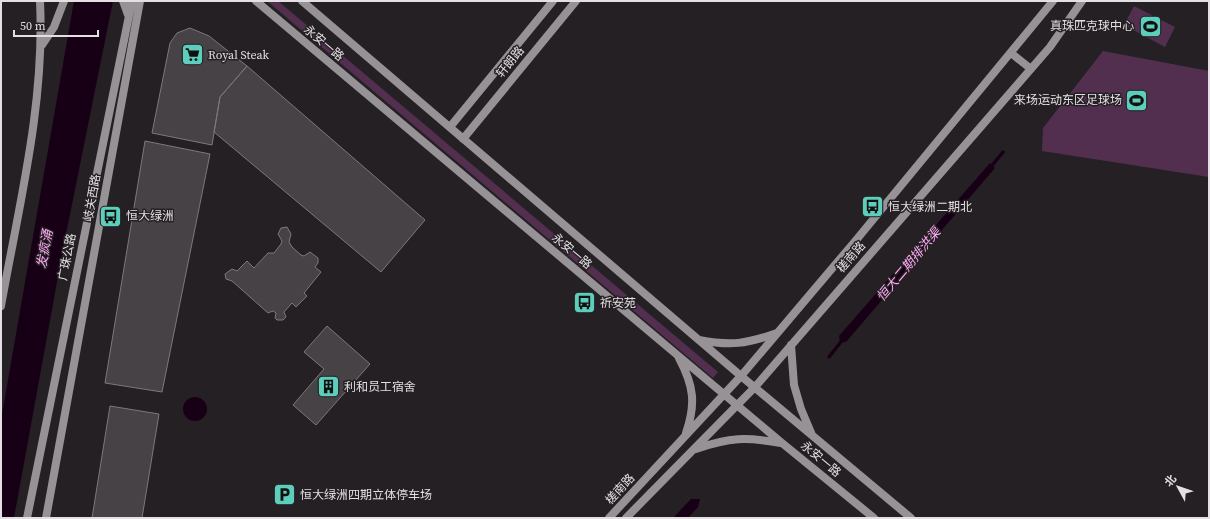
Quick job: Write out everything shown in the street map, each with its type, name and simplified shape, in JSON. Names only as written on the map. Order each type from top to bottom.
[{"type":"main road","points":[[1,306],[36,114],[41,46],[40,1]]},
{"type":"main road","points":[[41,46],[54,27],[64,1]]},
{"type":"main road","points":[[123,1],[128,16]]},
{"type":"main road","name":"广珠公路","points":[[27,518],[132,1]]},
{"type":"main road","name":"岐关西路","points":[[46,518],[140,1]]},
{"type":"main road","name":"永安一路","points":[[256,1],[782,443],[874,518]]},
{"type":"main road","name":"永安一路","points":[[302,1],[740,376],[912,518]]},
{"type":"main road","name":"轩朗路","points":[[450,127],[553,1]]},
{"type":"main road","name":"轩朗路","points":[[463,139],[576,1]]},
{"type":"main road","name":"槎南路","points":[[610,518],[724,394],[778,332],[857,239],[1053,1]]},
{"type":"main road","name":"槎南路","points":[[626,518],[754,387],[1050,47],[1082,1]]},
{"type":"main road","points":[[1011,53],[1031,69]]},
{"type":"main road","points":[[698,340],[719,344],[737,344],[758,340],[778,332]]},
{"type":"main road","points":[[791,345],[794,385],[801,409],[813,436]]},
{"type":"main road","points":[[677,354],[686,371],[692,388],[693,403],[685,436]]},
{"type":"main road","points":[[693,450],[732,439],[751,438],[782,443]]},
{"type":"main road","points":[[841,492],[866,518]]},
{"type":"shaded area","points":[[267,1],[278,1],[718,372],[713,378]]},
{"type":"shaded area","name":"真珠匹克球中心","points":[[1134,6],[1175,27],[1165,47],[1124,25]]},
{"type":"shaded area","name":"来场运动东区足球场","points":[[1103,51],[1209,71],[1209,177],[1042,151],[1043,128]]},
{"type":"water","name":"发疯涌","points":[[74,1],[113,1],[63,249],[14,518],[1,518],[1,420]]},
{"type":"water","points":[[990,163],[995,168],[846,342],[840,342],[839,336]]},
{"type":"water","points":[[195,397],[200,398],[206,404],[206,414],[200,420],[195,421],[190,420],[184,414],[183,409],[184,404],[190,398]]},
{"type":"water","points":[[691,499],[700,499],[698,507],[688,518],[673,518]]},
{"type":"building","points":[[190,28],[209,36],[247,66],[220,97],[212,145],[152,133],[170,43],[177,33]]},
{"type":"building","points":[[247,66],[425,220],[381,272],[214,132],[220,97]]},
{"type":"building","points":[[145,141],[210,154],[162,392],[105,383]]},
{"type":"building","points":[[287,227],[291,234],[289,242],[292,247],[301,255],[304,256],[310,252],[318,258],[318,263],[315,267],[321,272],[304,293],[307,296],[296,307],[292,303],[284,312],[286,317],[283,320],[277,320],[275,318],[276,313],[273,311],[268,313],[232,281],[226,279],[225,274],[232,269],[237,271],[247,261],[254,268],[268,253],[274,253],[282,241],[278,234],[281,228]]},
{"type":"building","name":"利和员工宿舍","points":[[327,326],[370,364],[316,425],[293,405],[324,369],[304,352]]},
{"type":"building","points":[[110,406],[159,414],[142,518],[92,518]]},
{"type":"waterway","name":"恒大二期排洪渠","points":[[990,168],[1003,152]]},
{"type":"waterway","name":"恒大二期排洪渠","points":[[829,357],[844,338]]},
{"type":"place","name":"真珠匹克球中心","points":[[1150,26]]},
{"type":"place","name":"Royal Steak","points":[[192,55]]},
{"type":"place","name":"来场运动东区足球场","points":[[1137,100]]},
{"type":"place","name":"恒大绿洲二期北","points":[[872,207]]},
{"type":"place","name":"恒大绿洲","points":[[111,216]]},
{"type":"place","name":"祈安苑","points":[[584,303]]},
{"type":"place","name":"利和员工宿舍","points":[[329,387]]},
{"type":"place","name":"恒大绿洲四期立体停车场","points":[[284,495]]}]
